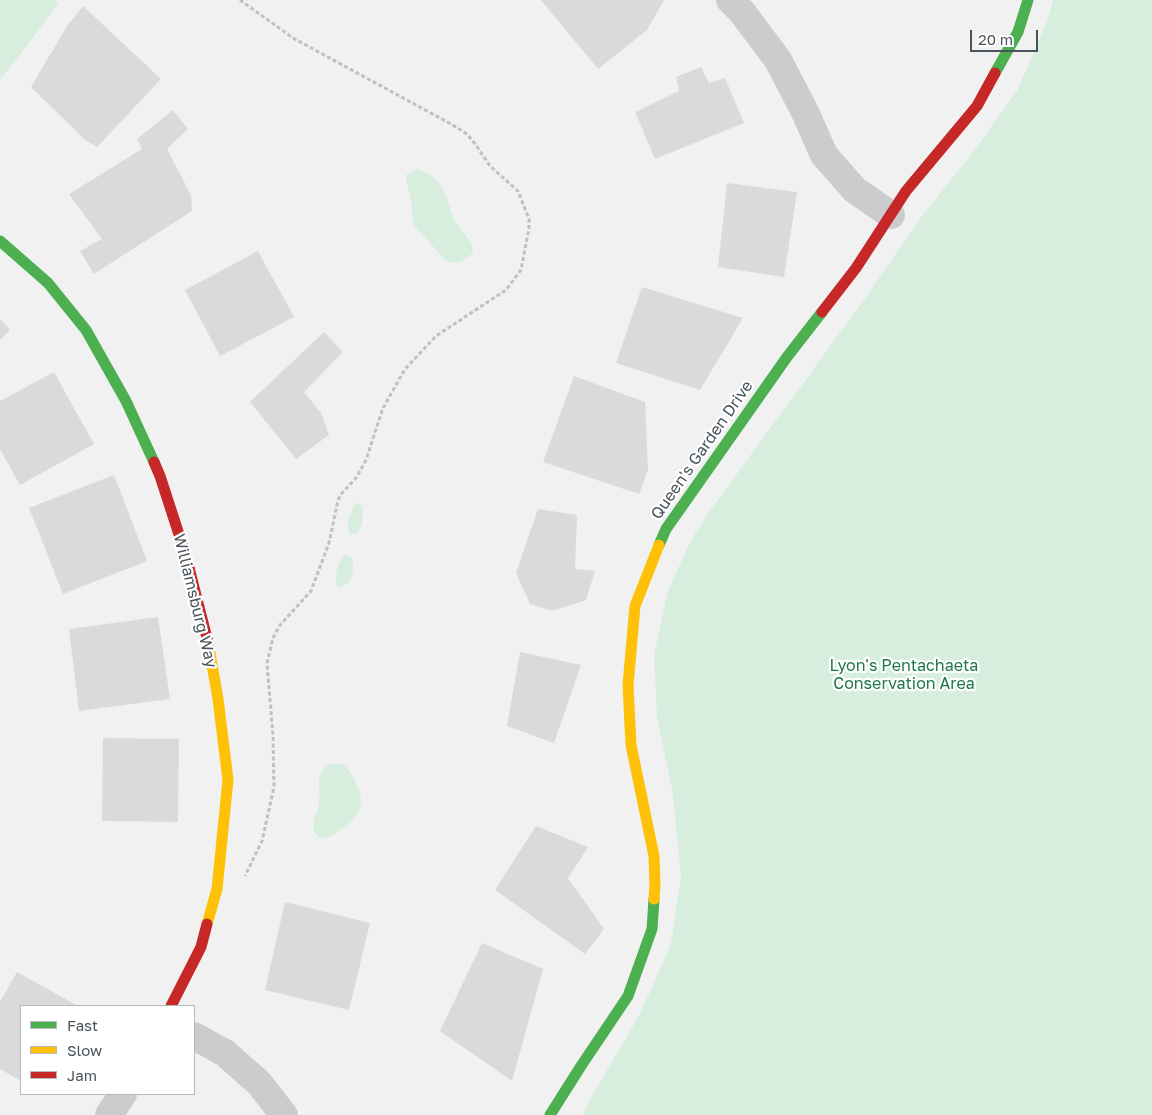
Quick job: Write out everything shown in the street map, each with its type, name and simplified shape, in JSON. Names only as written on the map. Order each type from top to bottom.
[{"type":"street","points":[[730,0],[742,12],[778,60],[805,112],[824,155],[855,190],[891,214]]},
{"type":"street","name":"Queen's Garden Drive","points":[[550,1115],[628,996],[652,929],[655,885],[654,856],[631,745],[628,685],[635,606],[666,529],[787,357],[856,268],[906,191],[977,106],[1018,32],[1028,0]]},
{"type":"street","name":"Williamsburg Way","points":[[0,241],[48,283],[79,320],[126,401],[160,476],[186,556],[207,638],[218,699],[228,780],[217,890],[201,947],[172,1005]]},
{"type":"street","points":[[195,1037],[225,1053],[259,1083],[284,1115]]},
{"type":"street","points":[[109,1115],[122,1095]]},
{"type":"path","points":[[240,0],[293,38],[466,134],[490,166],[518,192],[529,219],[530,228],[521,270],[506,290],[436,336],[405,368],[383,408],[366,460],[356,478],[338,500],[329,543],[311,591],[280,625],[273,638],[267,663],[274,787],[262,841],[243,884]]},
{"type":"green space","points":[[0,0],[55,0],[58,5],[0,80]]},
{"type":"green space","name":"Lyon's Pentachaeta Conservation Area","points":[[1053,0],[1152,0],[1152,1115],[583,1115],[590,1099],[640,1014],[671,944],[681,876],[673,794],[657,717],[654,655],[668,591],[690,542],[709,512],[866,297],[918,221],[972,153],[1017,91],[1047,22]]},
{"type":"green space","points":[[416,169],[433,177],[441,186],[456,223],[468,238],[473,252],[460,262],[444,259],[414,225],[406,175]]},
{"type":"green space","points":[[357,503],[363,507],[362,525],[357,533],[350,535],[348,531],[349,520],[354,504]]},
{"type":"green space","points":[[346,555],[352,558],[353,571],[348,583],[340,587],[336,584],[336,572],[340,561]]},
{"type":"green space","points":[[331,763],[343,764],[347,768],[358,787],[361,801],[355,817],[338,832],[320,838],[316,834],[313,825],[320,796],[319,781],[325,767]]},
{"type":"building","points":[[541,0],[664,0],[647,30],[598,69]]},
{"type":"building","points":[[83,6],[161,79],[97,147],[85,140],[31,87],[67,26]]},
{"type":"building","points":[[701,67],[709,83],[725,78],[744,123],[655,159],[635,112],[679,91],[676,77]]},
{"type":"building","points":[[173,110],[188,129],[167,149],[191,195],[192,211],[94,274],[80,251],[102,239],[69,194],[142,149],[137,139]]},
{"type":"building","points":[[727,183],[797,192],[784,277],[718,267]]},
{"type":"building","points":[[258,251],[294,317],[220,356],[185,290]]},
{"type":"building","points":[[642,287],[743,318],[700,390],[616,363]]},
{"type":"building","points":[[0,319],[10,330],[0,340]]},
{"type":"building","points":[[324,332],[343,352],[304,392],[321,413],[329,435],[296,459],[250,402]]},
{"type":"building","points":[[54,372],[94,444],[20,485],[0,449],[0,401]]},
{"type":"building","points":[[574,376],[645,402],[648,470],[639,494],[543,462]]},
{"type":"building","points":[[114,475],[147,561],[63,594],[29,508]]},
{"type":"building","points":[[538,509],[577,515],[575,569],[595,571],[586,600],[552,611],[530,604],[516,573]]},
{"type":"building","points":[[158,617],[170,699],[79,711],[69,629]]},
{"type":"building","points":[[520,652],[581,665],[554,743],[507,726]]},
{"type":"building","points":[[103,738],[179,739],[178,822],[102,821]]},
{"type":"building","points":[[536,826],[588,847],[568,878],[604,929],[585,954],[495,890]]},
{"type":"building","points":[[285,902],[370,923],[349,1010],[265,990]]},
{"type":"building","points":[[482,943],[543,969],[512,1081],[440,1031]]},
{"type":"building","points":[[17,972],[76,1005],[20,1005],[20,1080],[0,1069],[0,1002]]},
{"type":"traffic: fast","points":[[995,73],[1018,32],[1028,0]]},
{"type":"traffic: fast","points":[[0,241],[48,283],[86,330],[126,401],[154,462]]},
{"type":"traffic: fast","points":[[659,545],[666,529],[787,357],[822,312]]},
{"type":"traffic: fast","points":[[550,1115],[628,996],[652,929],[654,899]]},
{"type":"traffic: slow","points":[[654,899],[654,856],[631,745],[628,685],[635,606],[659,545]]},
{"type":"traffic: slow","points":[[207,924],[217,889],[228,780],[218,699],[208,642]]},
{"type":"traffic: jam","points":[[822,312],[856,268],[906,191],[977,106],[995,73]]},
{"type":"traffic: jam","points":[[154,462],[186,556],[208,642]]},
{"type":"traffic: jam","points":[[172,1005],[201,947],[207,924]]}]
